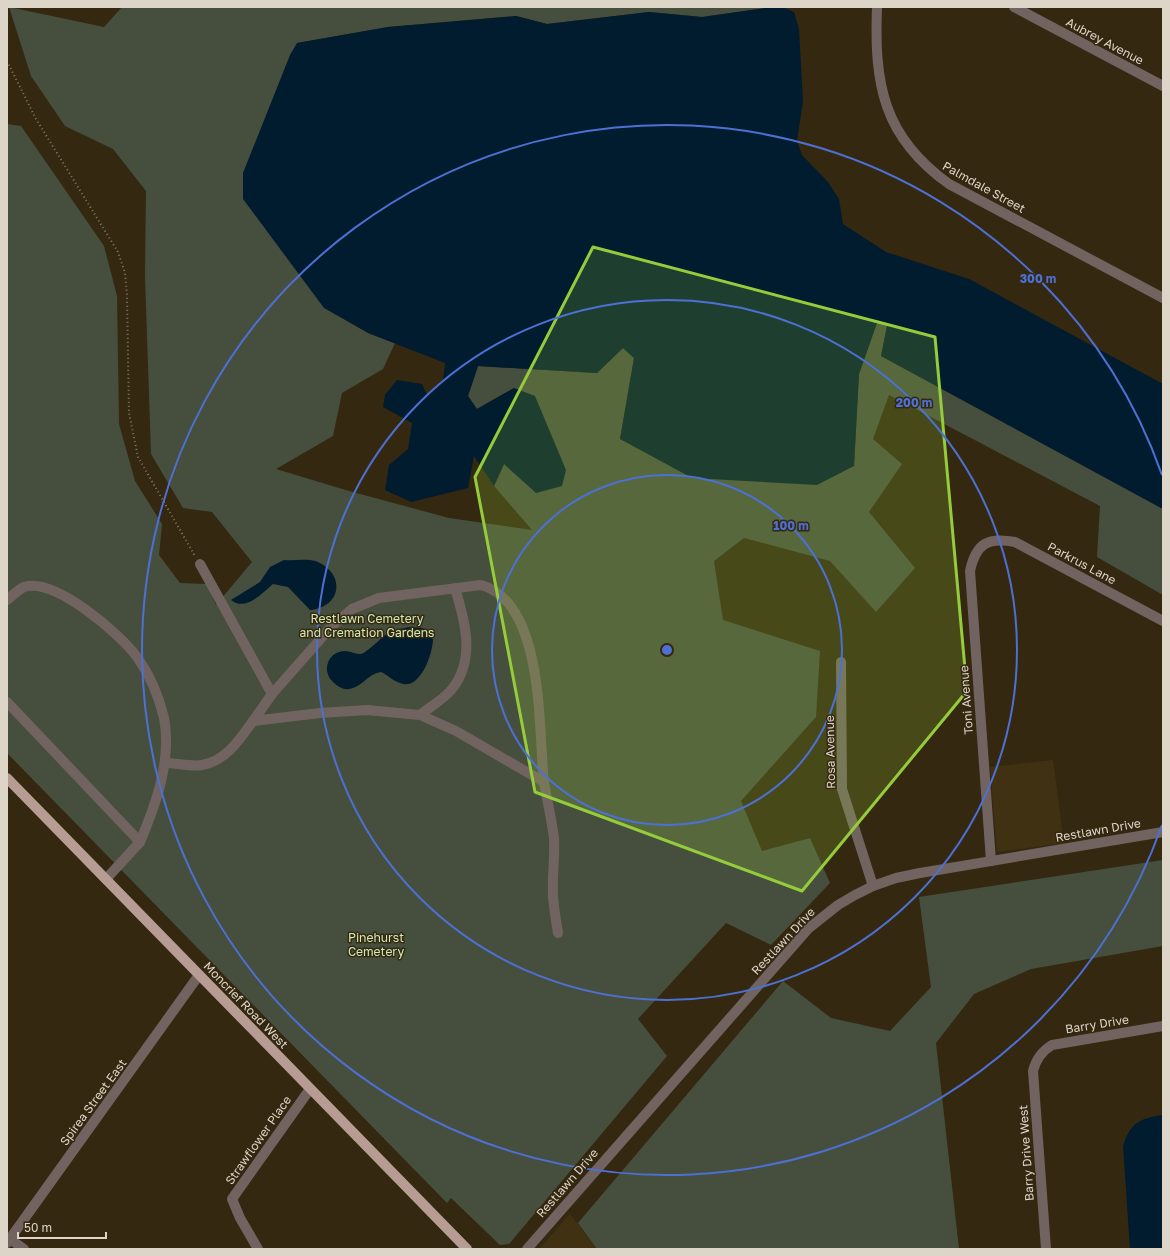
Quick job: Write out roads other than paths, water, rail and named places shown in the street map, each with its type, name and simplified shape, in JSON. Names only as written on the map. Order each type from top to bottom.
[{"type":"main road","name":"Moncrief Road West","points":[[7,778],[467,1249]]},
{"type":"street","name":"Palmdale Street","points":[[877,7],[879,74],[888,114],[896,129],[917,158],[932,172],[949,184],[1163,298]]},
{"type":"street","name":"Aubrey Avenue","points":[[1014,7],[1163,86]]},
{"type":"street","name":"Parkrus Lane","points":[[986,542],[1000,539],[1015,542],[1163,621]]},
{"type":"street","name":"Toni Avenue","points":[[986,542],[972,558],[970,571],[991,861]]},
{"type":"street","points":[[200,564],[272,694]]},
{"type":"street","points":[[165,763],[202,765],[216,760],[238,742],[272,694],[332,626],[352,609],[379,598],[481,585],[492,588],[503,596],[516,616],[528,642],[539,696],[544,782],[554,839],[553,896],[558,933]]},
{"type":"street","points":[[7,600],[24,588],[37,586],[53,591],[78,603],[114,634],[137,657],[155,687],[164,718],[167,745],[165,763],[151,815],[140,842],[106,879]]},
{"type":"street","points":[[420,715],[451,690],[462,671],[466,649],[465,620],[455,588]]},
{"type":"street","name":"Rosa Avenue","points":[[841,662],[842,789],[873,886]]},
{"type":"street","points":[[7,702],[140,842]]},
{"type":"street","points":[[253,721],[320,712],[367,710],[420,715],[456,731],[544,782]]},
{"type":"street","name":"Restlawn Drive","points":[[527,1249],[810,928],[838,905],[873,886],[920,873],[1163,832]]},
{"type":"street","name":"Spirea Street East","points":[[8,1241],[200,975]]},
{"type":"street","name":"Barry Drive","points":[[1039,1056],[1052,1045],[1163,1026]]},
{"type":"street","name":"Barry Drive West","points":[[1039,1056],[1034,1071],[1046,1249]]},
{"type":"street","name":"Strawflower Place","points":[[258,1249],[240,1218],[232,1199],[310,1089]]},
{"type":"street","points":[[8,1241],[24,1249]]},
{"type":"water","points":[[782,7],[794,12],[799,29],[803,101],[797,141],[802,155],[828,182],[839,199],[843,224],[886,252],[969,279],[1163,384],[1163,509],[881,356],[887,326],[878,320],[859,374],[854,466],[817,485],[692,478],[620,439],[634,358],[623,348],[597,373],[478,366],[468,396],[477,409],[514,388],[535,396],[566,470],[562,486],[536,493],[504,464],[494,486],[474,456],[468,488],[411,502],[385,490],[389,465],[408,449],[412,423],[383,407],[385,395],[397,380],[422,384],[427,395],[443,380],[445,363],[368,333],[324,308],[243,199],[243,173],[290,55],[297,43],[388,27],[516,16],[547,24],[649,12],[702,17]]},
{"type":"water","points":[[284,560],[314,561],[327,568],[333,575],[336,582],[334,597],[320,608],[310,610],[288,587],[273,584],[254,600],[248,603],[242,604],[231,600],[260,582],[270,567]]},
{"type":"water","points":[[410,627],[423,628],[433,639],[428,661],[424,670],[414,682],[407,684],[400,683],[381,672],[372,675],[354,688],[347,689],[338,686],[329,678],[327,673],[328,662],[334,654],[345,651],[358,654],[363,653],[389,633]]},
{"type":"water","points":[[1163,1115],[1163,1249],[1130,1249],[1123,1146],[1129,1132],[1137,1123],[1148,1118]]},
{"type":"park label","name":"Restlawn Cemetery and Cremation Gardens","points":[[367,625]]},
{"type":"park label","name":"Pinehurst Cemetery","points":[[376,944]]}]
